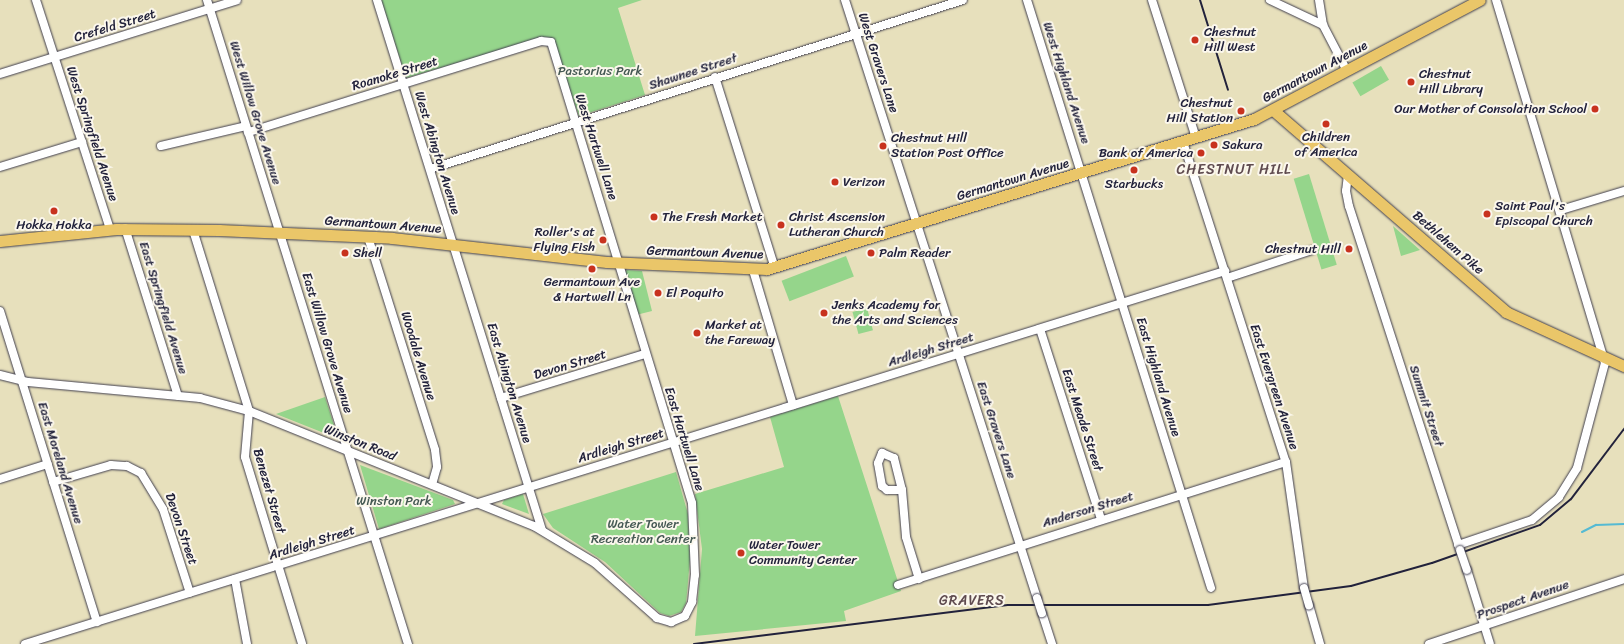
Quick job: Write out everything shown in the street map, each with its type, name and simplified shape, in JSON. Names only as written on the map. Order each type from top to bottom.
[{"type":"main road","name":"Germantown Avenue","points":[[0,241],[125,228],[280,233],[368,237],[453,244],[618,263],[753,270],[775,268],[1196,138],[1273,110],[1480,0]]},
{"type":"main road","name":"Bethlehem Pike","points":[[1273,110],[1506,312],[1624,366]]},
{"type":"street","name":"West Springfield Avenue","points":[[36,0],[110,229]]},
{"type":"street","name":"West Willow Grove Avenue","points":[[207,0],[280,233]]},
{"type":"street","name":"Crefeld Street","points":[[0,74],[237,0]]},
{"type":"street","name":"West Abington Avenue","points":[[377,0],[453,244]]},
{"type":"street","name":"West Gravers Lane","points":[[845,0],[918,224]]},
{"type":"street","name":"Shawnee Street","points":[[430,169],[856,34],[943,3],[963,0]]},
{"type":"street","name":"West Highland Avenue","points":[[1027,0],[1083,173]]},
{"type":"street","points":[[1152,0],[1196,138]]},
{"type":"street","points":[[1270,0],[1323,24]]},
{"type":"street","points":[[1319,0],[1323,24],[1347,71]]},
{"type":"street","points":[[1459,547],[1535,518],[1559,497],[1577,468],[1605,358],[1496,0]]},
{"type":"street","name":"Roanoke Street","points":[[161,146],[247,129],[549,41]]},
{"type":"street","name":"West Hartwell Lane","points":[[549,41],[577,122],[618,263]]},
{"type":"street","points":[[715,78],[775,268]]},
{"type":"street","points":[[0,167],[82,142]]},
{"type":"street","name":"East Evergreen Avenue","points":[[1183,142],[1286,462],[1304,588],[1320,644]]},
{"type":"street","name":"East Highland Avenue","points":[[1083,173],[1211,588]]},
{"type":"street","name":"Summit Street","points":[[1348,175],[1346,191],[1349,206],[1490,644]]},
{"type":"street","points":[[1561,210],[1624,191]]},
{"type":"street","name":"East Gravers Lane","points":[[918,224],[1052,644]]},
{"type":"street","name":"East Springfield Avenue","points":[[125,228],[178,396]]},
{"type":"street","name":"Benezet Street","points":[[193,230],[249,412],[244,457],[302,644]]},
{"type":"street","name":"East Willow Grove Avenue","points":[[280,233],[408,644]]},
{"type":"street","name":"Woodale Avenue","points":[[368,237],[435,450],[437,466],[432,484]]},
{"type":"street","name":"East Abington Avenue","points":[[453,244],[542,530]]},
{"type":"street","name":"Ardleigh Street","points":[[25,644],[1123,303],[1312,250]]},
{"type":"street","name":"East Hartwell Lane","points":[[618,263],[693,510],[696,542],[692,602],[685,616],[676,621]]},
{"type":"street","points":[[753,270],[793,405]]},
{"type":"street","name":"East Moreland Avenue","points":[[0,311],[97,622]]},
{"type":"street","name":"East Meade Street","points":[[1040,329],[1101,519]]},
{"type":"street","name":"Devon Street","points":[[501,398],[645,354]]},
{"type":"street","name":"Winston Road","points":[[0,375],[22,381],[211,400],[249,412],[348,450],[542,530],[601,568],[656,618],[676,621]]},
{"type":"street","points":[[902,490],[887,490],[882,486],[878,462],[882,453],[894,458],[902,490],[906,537],[919,578]]},
{"type":"street","name":"Anderson Street","points":[[898,585],[1101,519],[1286,462]]},
{"type":"street","points":[[0,479],[48,464]]},
{"type":"street","name":"Devon Street","points":[[53,482],[111,465],[127,466],[141,473],[163,509],[190,593]]},
{"type":"street","points":[[235,579],[247,644]]},
{"type":"street","name":"Prospect Avenue","points":[[1429,644],[1624,579]]},
{"type":"green space","name":"Pastorius Park","points":[[381,0],[642,0],[618,8],[645,95],[579,116],[552,39],[546,37],[406,78]]},
{"type":"green space","points":[[1381,66],[1389,80],[1360,96],[1352,82]]},
{"type":"green space","points":[[1309,174],[1337,265],[1321,270],[1294,179]]},
{"type":"green space","points":[[1393,226],[1420,250],[1401,256]]},
{"type":"green space","points":[[846,256],[854,277],[789,301],[782,281]]},
{"type":"green space","points":[[627,270],[642,271],[652,311],[636,315],[624,272]]},
{"type":"green space","points":[[867,308],[873,330],[858,334],[853,312]]},
{"type":"green space","name":"Water Tower Recreation Center","points":[[838,396],[901,591],[844,611],[846,621],[695,636],[702,549],[695,494],[784,467],[770,417]]},
{"type":"green space","points":[[325,397],[336,431],[334,437],[276,414]]},
{"type":"green space","name":"Winston Park","points":[[360,465],[453,500],[455,504],[379,529]]},
{"type":"green space","name":"Water Tower Recreation Center","points":[[676,472],[688,514],[690,560],[686,603],[681,612],[669,616],[660,613],[605,562],[553,528],[543,514]]},
{"type":"green space","points":[[523,494],[529,514],[502,504],[504,500]]},
{"type":"waterway","points":[[1582,532],[1596,525],[1624,524]]},
{"type":"railway","points":[[1200,0],[1228,90]]},
{"type":"railway","points":[[694,644],[1008,605],[1208,605],[1351,586],[1432,563],[1540,525],[1571,499],[1624,429]]},
{"type":"place","name":"Chestnut Hill West","points":[[1195,40]]},
{"type":"place","name":"Chestnut Hill Library","points":[[1411,82]]},
{"type":"place","name":"Our Mother of Consolation School","points":[[1595,109]]},
{"type":"place","name":"Chestnut Hill Station","points":[[1241,111]]},
{"type":"place","name":"Children of America","points":[[1326,124]]},
{"type":"place","name":"Sakura","points":[[1214,145]]},
{"type":"place","name":"Chestnut Hill Station Post Office","points":[[883,146]]},
{"type":"place","name":"Bank of America","points":[[1201,153]]},
{"type":"place","name":"Starbucks","points":[[1134,170]]},
{"type":"place","name":"Verizon","points":[[835,182]]},
{"type":"place","name":"Hokka Hokka","points":[[54,211]]},
{"type":"place","name":"Saint Paul's Episcopal Church","points":[[1487,214]]},
{"type":"place","name":"The Fresh Market","points":[[654,217]]},
{"type":"place","name":"Christ Ascension Lutheran Church","points":[[781,225]]},
{"type":"place","name":"Roller's at Flying Fish","points":[[603,240]]},
{"type":"place","name":"Chestnut Hill","points":[[1349,249]]},
{"type":"place","name":"Shell","points":[[345,253]]},
{"type":"place","name":"Palm Reader","points":[[871,253]]},
{"type":"place","name":"Germantown Ave & Hartwell Ln","points":[[592,269]]},
{"type":"place","name":"El Poquito","points":[[658,293]]},
{"type":"place","name":"Jenks Academy for the Arts and Sciences","points":[[824,313]]},
{"type":"place","name":"Market at the Fareway","points":[[697,333]]},
{"type":"place","name":"Water Tower Community Center","points":[[741,553]]},
{"type":"district","name":"CHESTNUT HILL","points":[[1234,170]]},
{"type":"district","name":"GRAVERS","points":[[972,601]]}]
